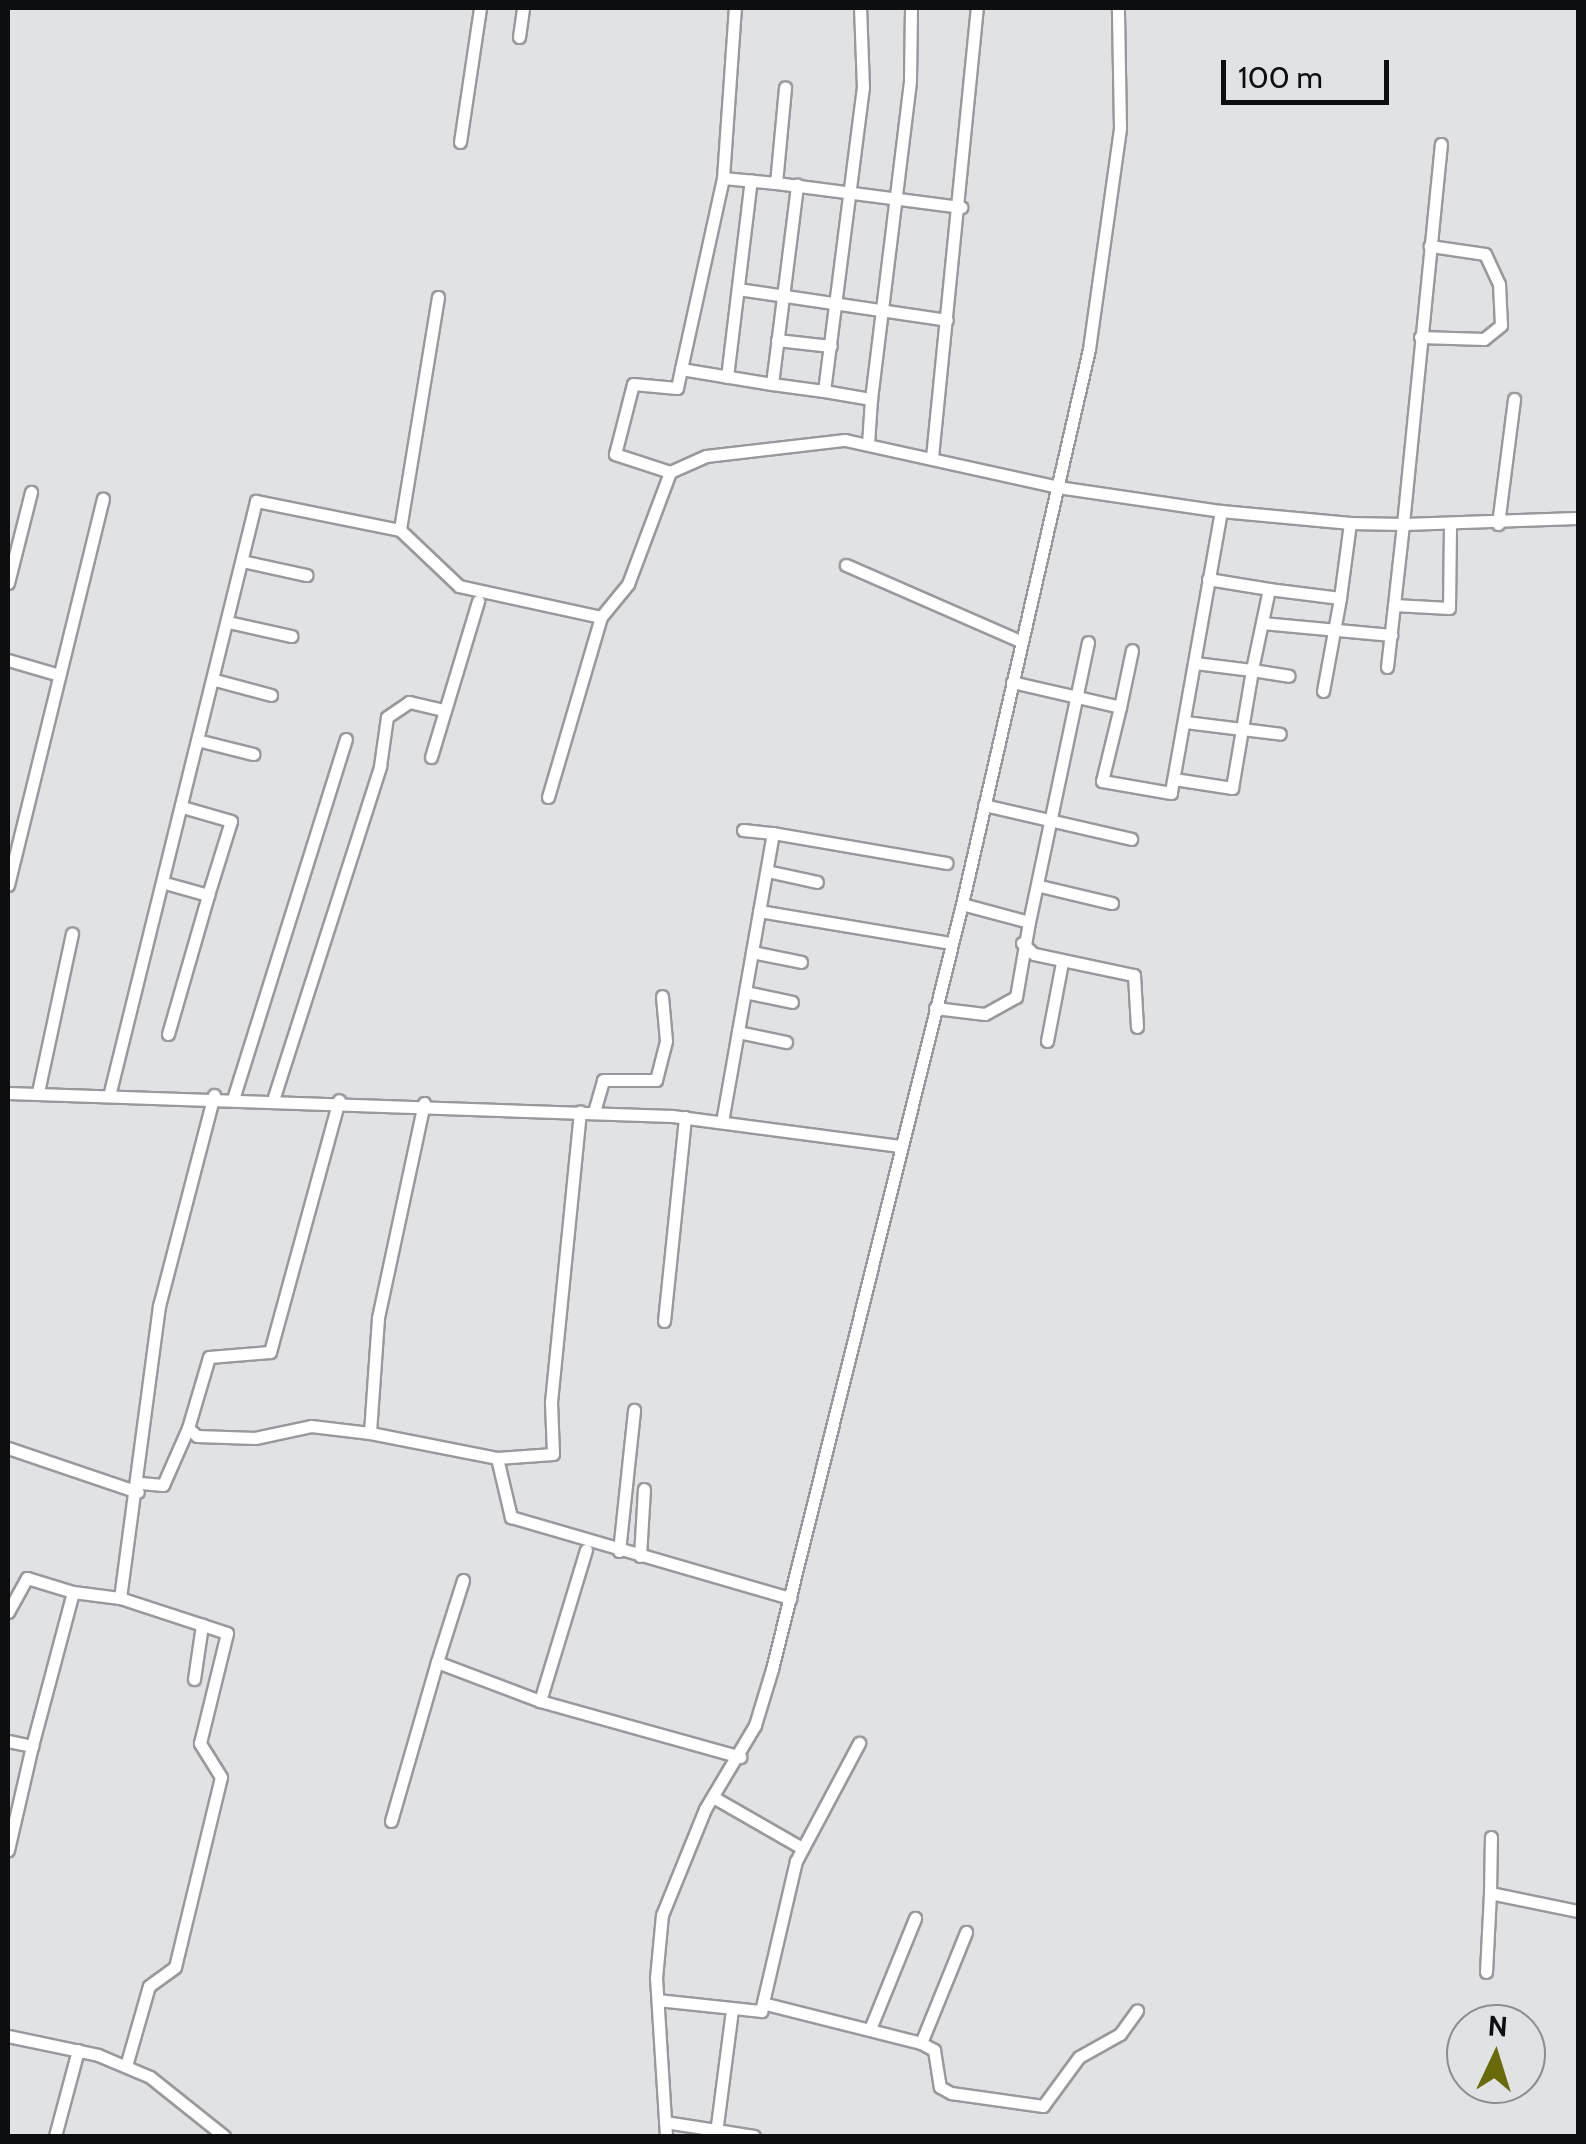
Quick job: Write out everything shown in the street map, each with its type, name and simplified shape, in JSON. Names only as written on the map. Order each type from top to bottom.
[{"type":"street","points":[[460,142],[480,8]]},
{"type":"street","points":[[519,37],[523,8]]},
{"type":"street","points":[[735,8],[722,178],[677,388],[633,384],[615,454],[670,472],[706,456],[810,441],[868,444],[1058,487],[1220,511],[1350,523],[1498,524],[1578,518]]},
{"type":"street","points":[[824,391],[863,88],[860,8]]},
{"type":"street","points":[[868,444],[895,197],[910,8]]},
{"type":"street","points":[[932,458],[961,207],[977,8]]},
{"type":"street","points":[[666,2136],[658,2000],[662,1915],[713,1797],[740,1757],[790,1598],[962,904],[1088,349],[1118,146],[1118,8]]},
{"type":"street","points":[[776,183],[785,87]]},
{"type":"street","points":[[1388,667],[1442,144]]},
{"type":"street","points":[[722,178],[961,207]]},
{"type":"street","points":[[727,377],[751,180]]},
{"type":"street","points":[[772,384],[797,186]]},
{"type":"street","points":[[1420,336],[1484,339],[1500,324],[1499,284],[1485,254],[1430,246]]},
{"type":"street","points":[[738,289],[947,320]]},
{"type":"street","points":[[400,530],[438,296]]},
{"type":"street","points":[[777,340],[831,346]]},
{"type":"street","points":[[681,369],[871,399]]},
{"type":"street","points":[[1498,524],[1514,399]]},
{"type":"street","points":[[548,797],[601,616],[628,584],[670,472]]},
{"type":"street","points":[[8,584],[31,492]]},
{"type":"street","points":[[8,885],[56,674],[102,498]]},
{"type":"street","points":[[110,1092],[186,808],[256,500],[400,530],[459,586],[601,616]]},
{"type":"street","points":[[1132,650],[1102,781],[1171,793],[1220,511]]},
{"type":"street","points":[[1324,691],[1350,523]]},
{"type":"street","points":[[1394,605],[1449,608],[1450,523]]},
{"type":"street","points":[[242,561],[306,576]]},
{"type":"street","points":[[846,565],[1020,641]]},
{"type":"street","points":[[1208,579],[1340,598]]},
{"type":"street","points":[[1174,779],[1232,788],[1268,589]]},
{"type":"street","points":[[430,757],[478,601]]},
{"type":"street","points":[[228,622],[290,636]]},
{"type":"street","points":[[1262,624],[1391,635]]},
{"type":"street","points":[[935,1008],[985,1014],[1008,1005],[1040,886],[1088,642]]},
{"type":"street","points":[[8,660],[56,674]]},
{"type":"street","points":[[1194,663],[1289,676]]},
{"type":"street","points":[[215,680],[270,695]]},
{"type":"street","points":[[1012,682],[1120,707]]},
{"type":"street","points":[[274,1097],[380,766],[387,717],[409,702],[445,710]]},
{"type":"street","points":[[1185,722],[1280,734]]},
{"type":"street","points":[[234,1096],[346,739]]},
{"type":"street","points":[[201,741],[253,754]]},
{"type":"street","points":[[984,805],[1131,838]]},
{"type":"street","points":[[168,1034],[231,820],[186,808]]},
{"type":"street","points":[[743,830],[946,863]]},
{"type":"street","points":[[722,1122],[774,834]]},
{"type":"street","points":[[767,871],[817,882]]},
{"type":"street","points":[[166,882],[208,895]]},
{"type":"street","points":[[1040,886],[1112,902]]},
{"type":"street","points":[[962,904],[1030,922]]},
{"type":"street","points":[[760,912],[951,942]]},
{"type":"street","points":[[38,1092],[72,934]]},
{"type":"street","points":[[1022,943],[1062,962],[1134,975],[1137,1027]]},
{"type":"street","points":[[752,952],[802,962]]},
{"type":"street","points":[[1047,1041],[1062,962]]},
{"type":"street","points":[[745,992],[792,1002]]},
{"type":"street","points":[[594,1112],[603,1080],[656,1080],[666,1041],[662,996]]},
{"type":"street","points":[[738,1032],[786,1042]]},
{"type":"street","points":[[8,1093],[214,1095],[594,1112],[722,1122],[900,1146]]},
{"type":"street","points":[[120,1598],[139,1488],[158,1306],[214,1095]]},
{"type":"street","points":[[8,1448],[139,1488],[162,1484],[188,1428],[209,1357],[270,1352],[339,1100]]},
{"type":"street","points":[[370,1433],[378,1318],[424,1104]]},
{"type":"street","points":[[188,1428],[197,1436],[255,1438],[311,1426],[370,1433],[498,1458],[553,1454],[552,1384],[580,1112]]},
{"type":"street","points":[[664,1321],[685,1118]]},
{"type":"street","points":[[619,1551],[634,1410]]},
{"type":"street","points":[[498,1458],[511,1517],[790,1598]]},
{"type":"street","points":[[640,1556],[644,1488]]},
{"type":"street","points":[[540,1701],[586,1550]]},
{"type":"street","points":[[8,1612],[26,1578],[73,1592],[120,1598],[227,1632],[200,1744],[221,1777],[175,1967],[149,1986],[126,2066]]},
{"type":"street","points":[[391,1821],[462,1580]]},
{"type":"street","points":[[8,1850],[73,1592]]},
{"type":"street","points":[[194,1679],[202,1625]]},
{"type":"street","points":[[437,1662],[540,1701],[740,1757]]},
{"type":"street","points":[[8,1741],[32,1746]]},
{"type":"street","points":[[766,2004],[802,1848],[815,1837],[859,1743]]},
{"type":"street","points":[[713,1797],[802,1848]]},
{"type":"street","points":[[1486,1972],[1491,1836]]},
{"type":"street","points":[[1490,1893],[1578,1912]]},
{"type":"street","points":[[870,2029],[915,1918]]},
{"type":"street","points":[[922,2043],[966,1932]]},
{"type":"street","points":[[658,2000],[732,2009],[766,2004],[922,2043],[934,2050],[940,2087],[952,2094],[1043,2106],[1079,2057],[1120,2034],[1137,2011]]},
{"type":"street","points":[[716,2133],[732,2009]]},
{"type":"street","points":[[8,2036],[78,2050],[126,2066],[187,2101],[224,2136]]},
{"type":"street","points":[[55,2136],[78,2050]]},
{"type":"street","points":[[665,2122],[754,2136]]}]
